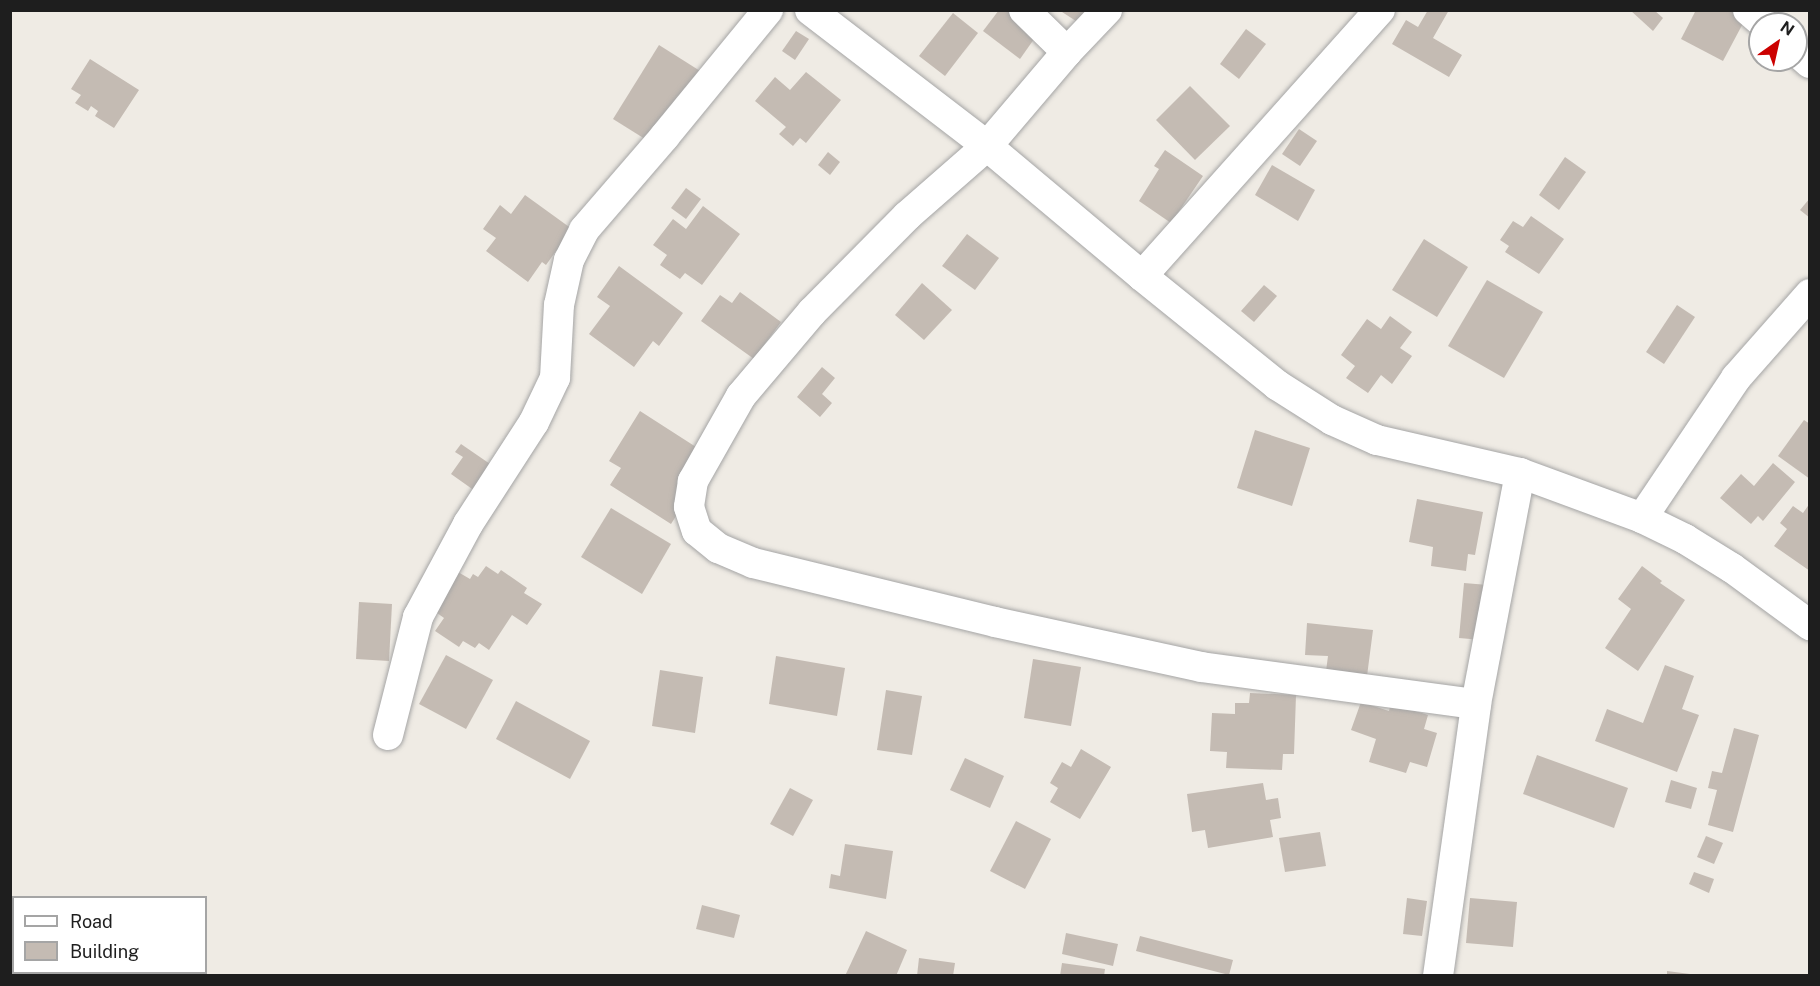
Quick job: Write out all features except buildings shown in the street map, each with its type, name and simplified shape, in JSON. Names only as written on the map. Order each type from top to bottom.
[{"type":"street","points":[[388,735],[418,617],[468,524],[534,422],[555,378],[559,305],[569,260],[584,230],[665,136],[768,10]]},
{"type":"street","points":[[810,10],[987,146],[1277,386],[1332,420],[1377,440],[1520,473],[1642,518],[1684,539],[1732,568],[1809,625]]},
{"type":"street","points":[[1024,10],[1066,52]]},
{"type":"street","points":[[1107,10],[1066,52],[987,146],[907,216],[820,304],[741,396],[693,481],[689,507],[697,531],[718,548],[753,563],[1007,624],[1201,667],[1476,704]]},
{"type":"street","points":[[1142,276],[1380,10]]},
{"type":"street","points":[[1642,518],[1736,378],[1809,294]]},
{"type":"street","points":[[1438,975],[1476,704],[1520,473]]}]
